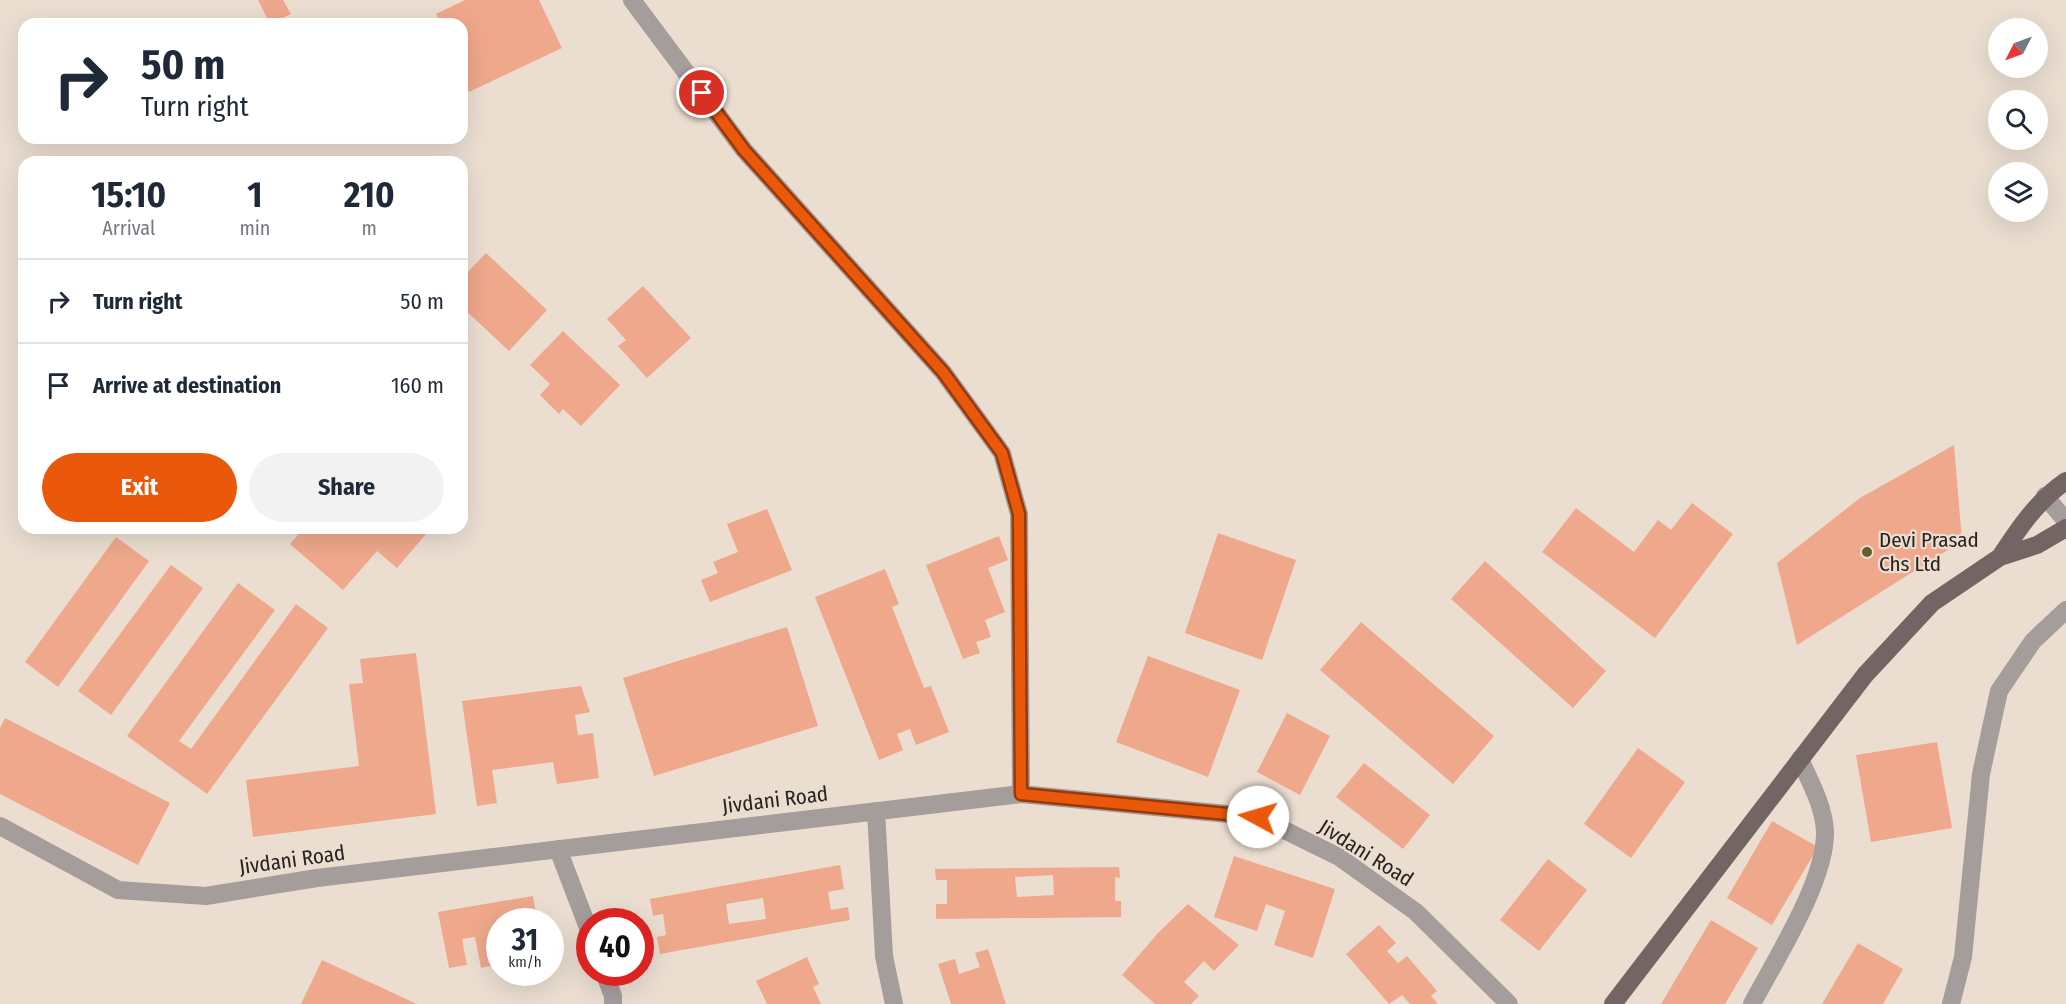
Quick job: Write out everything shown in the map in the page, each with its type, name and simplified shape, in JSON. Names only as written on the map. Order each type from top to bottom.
[{"type":"main road","points":[[2000,557],[2021,525],[2045,496],[2066,481]]},
{"type":"main road","points":[[1613,1004],[1865,675],[1932,603],[2000,557],[2037,545],[2066,528]]},
{"type":"street","points":[[632,0],[744,150],[943,372],[1002,453],[1019,514],[1021,794]]},
{"type":"street","points":[[2045,496],[2066,521]]},
{"type":"street","points":[[1951,1004],[1963,957],[1981,774],[1999,692],[2033,641],[2066,610]]},
{"type":"street","points":[[1752,1004],[1820,866],[1825,832],[1820,804],[1800,759]]},
{"type":"street","name":"Jivdani Road","points":[[0,825],[118,890],[206,896],[317,878],[1021,794],[1258,817],[1339,857],[1416,912],[1509,1004]]},
{"type":"street","points":[[876,811],[884,956],[894,1004]]},
{"type":"street","points":[[558,849],[580,908]]},
{"type":"street","points":[[609,986],[613,1004]]},
{"type":"building","points":[[258,0],[283,0],[291,14],[283,18],[267,18]]},
{"type":"building","points":[[465,0],[539,0],[562,48],[469,92],[468,18],[438,18],[436,14]]},
{"type":"building","points":[[486,253],[547,310],[509,351],[468,313],[468,272]]},
{"type":"building","points":[[643,286],[691,338],[647,378],[618,346],[626,340],[607,319]]},
{"type":"building","points":[[563,331],[620,385],[581,426],[563,409],[559,414],[540,395],[550,384],[530,365]]},
{"type":"building","name":"Devi Prasad Chs Ltd","points":[[1954,445],[1962,541],[1797,645],[1777,563],[1860,498]]},
{"type":"building","points":[[1692,503],[1733,534],[1655,638],[1542,552],[1576,508],[1634,552],[1658,520],[1671,530]]},
{"type":"building","points":[[767,509],[792,570],[710,602],[701,580],[718,573],[713,562],[738,552],[727,524]]},
{"type":"building","points":[[1218,533],[1296,560],[1262,660],[1185,633]]},
{"type":"building","points":[[299,534],[426,534],[397,568],[377,551],[343,590],[290,544]]},
{"type":"building","points":[[999,536],[1008,560],[988,568],[1005,612],[985,620],[991,637],[976,642],[980,653],[963,659],[926,565]]},
{"type":"building","points":[[116,537],[149,561],[58,687],[25,662]]},
{"type":"building","points":[[1485,561],[1606,671],[1573,708],[1451,599]]},
{"type":"building","points":[[171,565],[203,588],[111,715],[78,691]]},
{"type":"building","points":[[885,569],[899,604],[892,607],[924,688],[931,686],[949,732],[916,745],[910,729],[897,734],[903,750],[879,760],[815,597]]},
{"type":"building","points":[[238,583],[275,610],[179,741],[191,749],[296,604],[328,628],[207,794],[127,736]]},
{"type":"building","points":[[1361,622],[1494,736],[1453,784],[1320,670]]},
{"type":"building","points":[[787,627],[818,726],[654,776],[623,678]]},
{"type":"building","points":[[416,653],[436,814],[253,837],[246,780],[359,766],[349,684],[363,683],[360,659]]},
{"type":"building","points":[[1148,656],[1240,690],[1208,777],[1116,742]]},
{"type":"building","points":[[581,686],[590,712],[575,715],[578,735],[593,733],[599,778],[557,784],[553,762],[492,770],[497,803],[477,806],[462,701]]},
{"type":"building","points":[[1287,713],[1330,736],[1300,795],[1257,772]]},
{"type":"building","points":[[5,718],[170,803],[138,865],[0,794],[0,728]]},
{"type":"building","points":[[1937,742],[1952,828],[1871,842],[1856,755]]},
{"type":"building","points":[[1638,748],[1685,782],[1631,858],[1584,824]]},
{"type":"building","points":[[1364,763],[1430,815],[1403,849],[1336,797]]},
{"type":"building","points":[[1772,821],[1818,847],[1772,925],[1727,898]]},
{"type":"building","points":[[1234,856],[1335,889],[1313,958],[1274,945],[1285,911],[1266,904],[1257,931],[1214,917]]},
{"type":"building","points":[[1548,859],[1587,890],[1539,951],[1500,920]]},
{"type":"building","points":[[840,865],[844,889],[828,892],[831,910],[848,907],[850,920],[660,954],[657,937],[666,935],[663,914],[654,916],[654,908],[652,908],[650,899]],"holes":[[[763,898],[766,919],[729,924],[726,904]]]},
{"type":"building","points":[[1119,867],[1120,878],[1115,877],[1115,901],[1121,901],[1121,917],[936,919],[936,904],[947,904],[947,880],[936,880],[935,869]],"holes":[[[1053,875],[1054,895],[1017,897],[1015,877]]]},
{"type":"building","points":[[533,896],[535,908],[486,908],[486,967],[481,968],[475,937],[462,939],[467,965],[449,968],[438,912]]},
{"type":"building","points":[[1188,904],[1239,945],[1214,971],[1204,961],[1184,982],[1199,996],[1191,1004],[1155,1004],[1122,975],[1158,933]]},
{"type":"building","points":[[1711,920],[1758,948],[1725,1004],[1661,1004]]},
{"type":"building","points":[[1379,925],[1396,943],[1387,951],[1398,963],[1407,956],[1437,991],[1431,996],[1438,1004],[1410,1004],[1402,995],[1389,1004],[1346,954]]},
{"type":"building","points":[[1858,943],[1903,969],[1883,1004],[1822,1004]]},
{"type":"building","points":[[988,949],[1006,1004],[951,1004],[938,964],[955,959],[959,974],[980,967],[975,953]]},
{"type":"building","points":[[807,957],[819,984],[813,987],[821,1004],[767,1004],[756,981]]},
{"type":"building","points":[[322,960],[417,1004],[301,1004]]},
{"type":"place","name":"Devi Prasad Chs Ltd","points":[[1867,552]]},
{"type":"route","points":[[702,93],[744,150],[943,372],[1002,453],[1019,514],[1021,794],[1258,817]]}]
